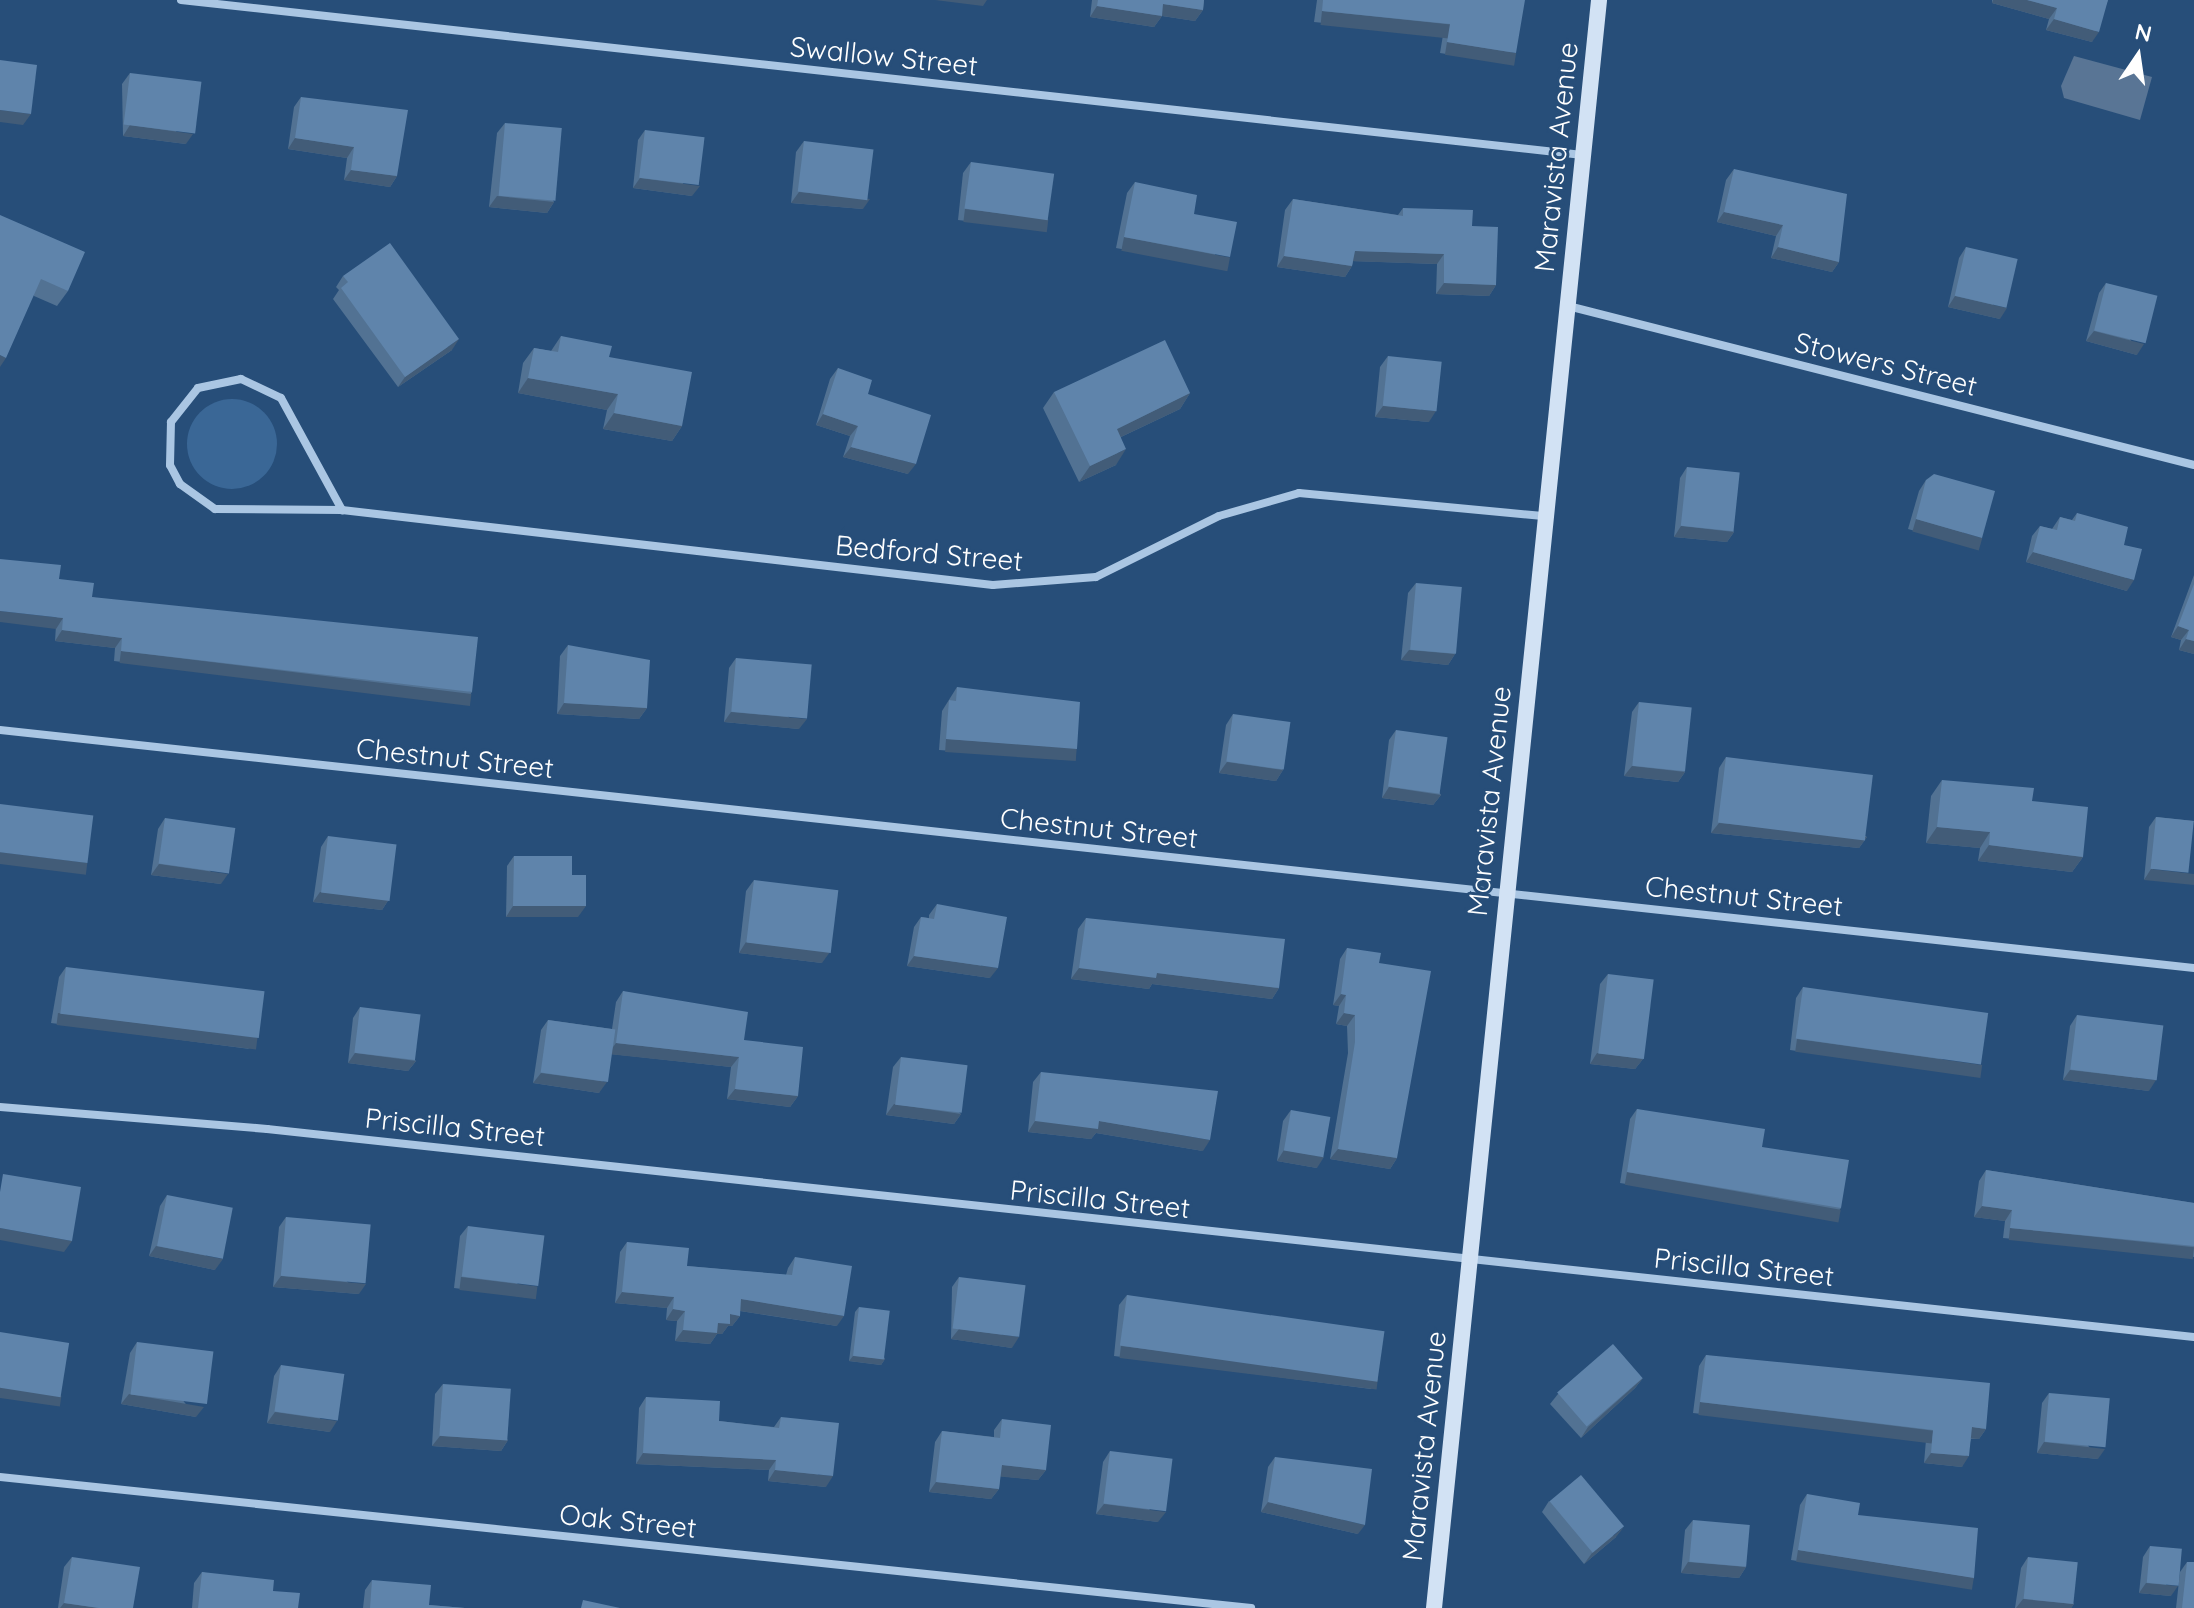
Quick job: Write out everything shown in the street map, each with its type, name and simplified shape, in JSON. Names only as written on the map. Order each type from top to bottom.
[{"type":"main road","name":"Maravista Avenue","points":[[1434,1608],[1543,516],[1599,0]]},
{"type":"street","name":"Swallow Street","points":[[181,0],[1582,155]]},
{"type":"street","name":"Stowers Street","points":[[1567,306],[2194,465]]},
{"type":"street","name":"Bedford Street","points":[[342,510],[310,462],[294,416],[262,385],[219,380],[198,388],[171,422],[170,465],[195,499],[237,511],[342,510],[993,585],[1096,577],[1219,516],[1299,493],[1543,516]]},
{"type":"street","name":"Chestnut Street","points":[[0,730],[2194,968]]},
{"type":"street","name":"Priscilla Street","points":[[0,1107],[267,1129],[1469,1263],[2194,1337]]},
{"type":"street","name":"Oak Street","points":[[0,1477],[1251,1608]]},
{"type":"shaded area","points":[[2074,56],[2152,77],[2140,120],[2064,98],[2061,86]]},
{"type":"shaded area","points":[[232,399],[249,403],[264,412],[273,427],[277,444],[273,461],[264,476],[249,485],[232,489],[215,485],[200,476],[191,461],[187,444],[191,427],[200,412],[215,403]]},
{"type":"building","points":[[1098,0],[1204,0],[1203,10],[1163,4],[1162,16],[1097,6]]},
{"type":"building","points":[[1323,0],[1525,0],[1516,53],[1447,42],[1450,24],[1322,11]]},
{"type":"building","points":[[2027,0],[2108,0],[2099,32],[2054,19],[2057,8]]},
{"type":"building","points":[[0,60],[37,65],[31,114],[0,110]]},
{"type":"building","points":[[130,73],[201,82],[195,133],[124,125]]},
{"type":"building","points":[[301,97],[408,110],[397,176],[351,170],[354,147],[295,138]]},
{"type":"building","points":[[505,123],[562,128],[555,201],[499,196]]},
{"type":"building","points":[[645,130],[705,137],[699,185],[639,178]]},
{"type":"building","points":[[804,141],[873,150],[867,200],[798,192]]},
{"type":"building","points":[[971,162],[1054,174],[1048,220],[964,209]]},
{"type":"building","points":[[1734,169],[1847,194],[1839,262],[1778,247],[1783,225],[1724,212]]},
{"type":"building","points":[[1135,182],[1197,195],[1194,214],[1237,222],[1230,257],[1124,237]]},
{"type":"building","points":[[1293,199],[1403,216],[1403,208],[1473,210],[1472,226],[1498,227],[1496,285],[1444,283],[1444,254],[1355,251],[1352,266],[1284,256]]},
{"type":"building","points":[[0,215],[85,252],[68,291],[41,279],[6,358],[0,355]]},
{"type":"building","points":[[390,243],[459,339],[405,377],[341,288],[348,282],[343,276]]},
{"type":"building","points":[[1966,247],[2018,259],[2006,308],[1955,296]]},
{"type":"building","points":[[2106,283],[2157,296],[2146,343],[2094,331]]},
{"type":"building","points":[[561,336],[612,346],[609,357],[692,372],[682,426],[614,413],[618,394],[528,378],[534,348],[558,352]]},
{"type":"building","points":[[1165,340],[1190,393],[1117,429],[1126,449],[1090,466],[1054,392]]},
{"type":"building","points":[[1388,356],[1442,362],[1436,411],[1383,406]]},
{"type":"building","points":[[838,368],[872,380],[868,394],[931,415],[916,464],[851,447],[858,426],[823,414]]},
{"type":"building","points":[[1687,467],[1740,473],[1734,531],[1681,526]]},
{"type":"building","points":[[1934,474],[1995,491],[1982,538],[1916,519],[1926,480]]},
{"type":"building","points":[[2077,513],[2128,527],[2124,545],[2142,549],[2134,580],[2033,552],[2040,526],[2057,530],[2060,517],[2075,521]]},
{"type":"building","points":[[0,559],[61,565],[59,579],[94,583],[92,597],[478,637],[472,692],[121,651],[122,638],[62,630],[63,618],[0,611]]},
{"type":"building","points":[[1416,583],[1462,587],[1456,654],[1410,650]]},
{"type":"building","points":[[2194,584],[2194,641],[2186,639],[2189,630],[2178,626]]},
{"type":"building","points":[[568,645],[650,660],[647,708],[564,703]]},
{"type":"building","points":[[736,658],[812,665],[807,718],[731,712]]},
{"type":"building","points":[[957,687],[1080,702],[1077,749],[946,739],[949,700],[956,701]]},
{"type":"building","points":[[1639,702],[1692,708],[1685,771],[1632,766]]},
{"type":"building","points":[[1233,714],[1290,722],[1284,770],[1226,762]]},
{"type":"building","points":[[1396,730],[1447,737],[1440,794],[1388,786]]},
{"type":"building","points":[[1726,757],[1873,775],[1865,841],[1718,823]]},
{"type":"building","points":[[1942,780],[2034,788],[2032,801],[2088,807],[2083,857],[1989,845],[1990,832],[1937,827]]},
{"type":"building","points":[[0,804],[93,815],[87,863],[0,852]]},
{"type":"building","points":[[2156,817],[2194,821],[2188,873],[2151,869]]},
{"type":"building","points":[[165,818],[235,828],[229,873],[159,864]]},
{"type":"building","points":[[328,836],[396,844],[390,901],[321,893]]},
{"type":"building","points":[[514,856],[572,856],[572,875],[586,875],[586,906],[513,906]]},
{"type":"building","points":[[754,880],[838,890],[831,953],[746,943]]},
{"type":"building","points":[[937,904],[1007,917],[998,968],[914,956],[921,917],[934,919]]},
{"type":"building","points":[[1086,918],[1285,939],[1279,988],[1157,973],[1156,978],[1079,968]]},
{"type":"building","points":[[1347,948],[1381,953],[1379,963],[1431,971],[1397,1158],[1338,1149],[1355,1042],[1355,1015],[1344,1013],[1346,995],[1341,994]]},
{"type":"building","points":[[66,967],[265,991],[259,1038],[60,1014]]},
{"type":"building","points":[[1608,974],[1654,980],[1644,1059],[1598,1053]]},
{"type":"building","points":[[1803,987],[1988,1013],[1981,1065],[1796,1038]]},
{"type":"building","points":[[623,991],[748,1012],[744,1040],[803,1047],[798,1096],[735,1089],[739,1057],[616,1043]]},
{"type":"building","points":[[360,1007],[421,1014],[415,1060],[354,1053]]},
{"type":"building","points":[[2077,1015],[2163,1026],[2157,1080],[2070,1070]]},
{"type":"building","points":[[548,1020],[615,1029],[608,1082],[541,1072]]},
{"type":"building","points":[[901,1057],[968,1065],[962,1113],[895,1105]]},
{"type":"building","points":[[1041,1072],[1218,1091],[1210,1140],[1099,1121],[1098,1129],[1035,1121]]},
{"type":"building","points":[[1637,1109],[1765,1129],[1762,1147],[1849,1160],[1841,1208],[1627,1172]]},
{"type":"building","points":[[1291,1110],[1330,1117],[1323,1157],[1284,1150]]},
{"type":"building","points":[[1986,1170],[2194,1203],[2194,1246],[2010,1228],[2012,1210],[1982,1206]]},
{"type":"building","points":[[3,1174],[81,1187],[72,1241],[0,1228]]},
{"type":"building","points":[[167,1195],[233,1208],[223,1259],[157,1246]]},
{"type":"building","points":[[286,1217],[371,1224],[366,1283],[281,1276]]},
{"type":"building","points":[[468,1226],[544,1235],[538,1286],[462,1277]]},
{"type":"building","points":[[627,1242],[689,1248],[687,1266],[792,1275],[795,1257],[852,1266],[844,1316],[741,1299],[740,1316],[730,1314],[730,1324],[718,1323],[717,1333],[683,1330],[685,1311],[673,1309],[674,1297],[622,1292]]},
{"type":"building","points":[[959,1277],[1026,1285],[1019,1337],[953,1329]]},
{"type":"building","points":[[1127,1295],[1384,1331],[1377,1382],[1120,1346]]},
{"type":"building","points":[[859,1307],[890,1311],[884,1359],[853,1356]]},
{"type":"building","points":[[0,1332],[69,1343],[61,1397],[0,1388]]},
{"type":"building","points":[[137,1342],[213,1351],[207,1404],[131,1395]]},
{"type":"building","points":[[1613,1344],[1643,1378],[1587,1427],[1557,1393]]},
{"type":"building","points":[[1706,1355],[1990,1383],[1986,1429],[1972,1427],[1969,1456],[1931,1453],[1933,1430],[1700,1402]]},
{"type":"building","points":[[281,1365],[344,1374],[338,1420],[274,1412]]},
{"type":"building","points":[[443,1384],[511,1389],[507,1441],[439,1436]]},
{"type":"building","points":[[2049,1393],[2110,1398],[2105,1447],[2045,1442]]},
{"type":"building","points":[[646,1397],[720,1401],[719,1421],[779,1428],[781,1417],[839,1423],[833,1476],[775,1470],[776,1460],[643,1453]]},
{"type":"building","points":[[1002,1419],[1051,1425],[1046,1470],[1002,1465],[999,1489],[936,1482],[942,1431],[1000,1438]]},
{"type":"building","points":[[1110,1451],[1173,1459],[1166,1511],[1104,1504]]},
{"type":"building","points":[[1275,1457],[1372,1469],[1365,1525],[1268,1502]]},
{"type":"building","points":[[1581,1475],[1624,1526],[1593,1553],[1550,1501]]},
{"type":"building","points":[[1807,1494],[1860,1503],[1858,1515],[1978,1528],[1974,1578],[1798,1550]]},
{"type":"building","points":[[1693,1520],[1750,1525],[1746,1567],[1689,1562]]},
{"type":"building","points":[[2150,1546],[2182,1549],[2179,1586],[2147,1583]]},
{"type":"building","points":[[72,1557],[140,1567],[133,1608],[99,1608],[64,1603]]},
{"type":"building","points":[[2028,1557],[2078,1562],[2073,1604],[2024,1599]]},
{"type":"building","points":[[2187,1562],[2194,1562],[2194,1608],[2182,1608]]},
{"type":"building","points":[[202,1572],[274,1580],[273,1591],[300,1593],[298,1608],[198,1608]]},
{"type":"building","points":[[372,1580],[431,1585],[429,1605],[465,1608],[370,1608]]},
{"type":"building","points":[[583,1600],[620,1608],[581,1608]]}]
